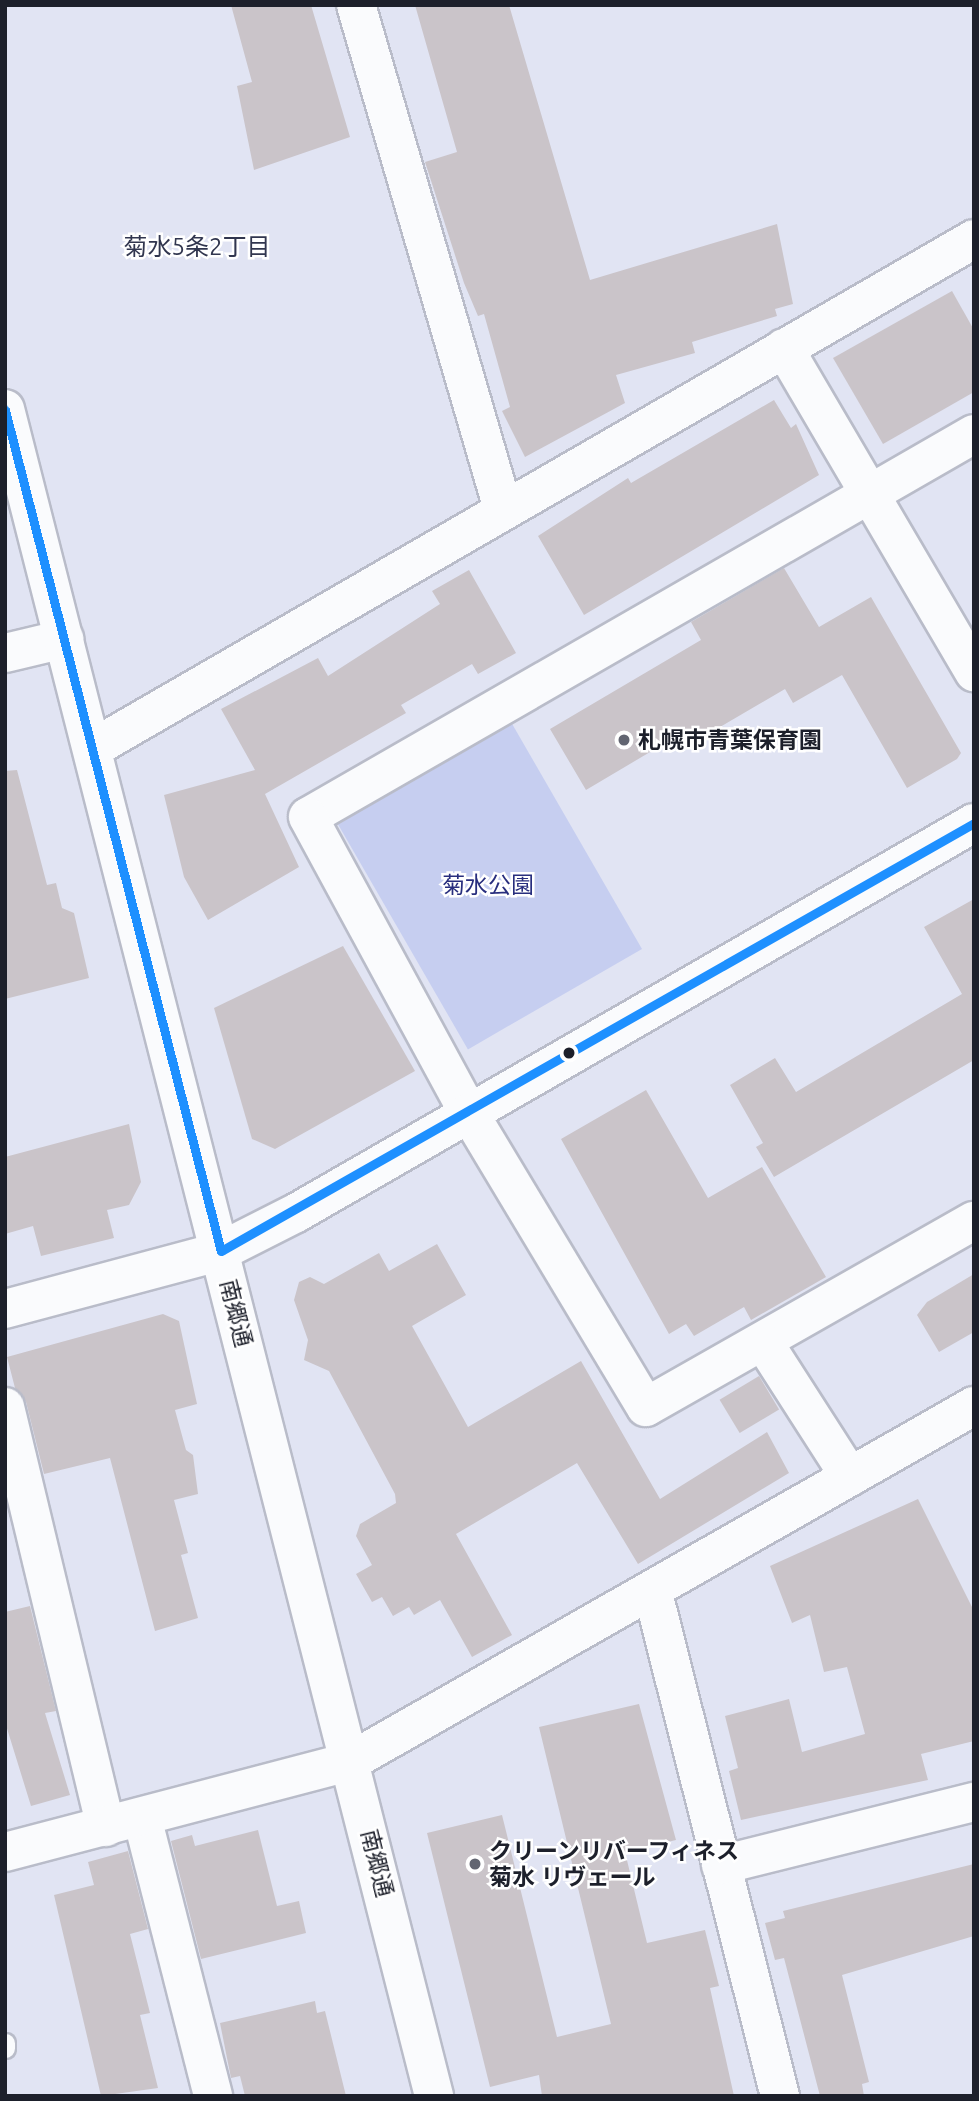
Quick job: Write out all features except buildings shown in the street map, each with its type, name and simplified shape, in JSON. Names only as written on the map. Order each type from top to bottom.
[{"type":"street","points":[[356,5],[503,509]]},
{"type":"street","points":[[95,747],[974,239]]},
{"type":"street","points":[[784,348],[868,497],[974,672]]},
{"type":"street","name":"南郷通","points":[[5,409],[64,639],[95,747],[434,2096]]},
{"type":"street","points":[[974,434],[309,817],[468,1113],[646,1407],[764,1343],[974,1221]]},
{"type":"street","points":[[5,653],[64,639]]},
{"type":"street","points":[[5,1309],[220,1251],[468,1113],[974,823]]},
{"type":"street","points":[[764,1343],[850,1477]]},
{"type":"street","points":[[5,1852],[351,1761],[653,1593],[974,1406]]},
{"type":"street","points":[[5,1408],[124,1822],[213,2096]]},
{"type":"street","points":[[653,1593],[780,2096]]},
{"type":"street","points":[[721,1866],[974,1802]]},
{"type":"green space","name":"菊水公園","points":[[511,722],[642,949],[468,1049],[337,822]]},
{"type":"transit line","points":[[5,410],[221,1251],[974,823]]},
{"type":"place","name":"札幌市青葉保育園","points":[[624,740]]},
{"type":"place","name":"クリーンリバーフィネス 菊水 リヴェール","points":[[475,1864]]},
{"type":"district","name":"菊水5条2丁目","points":[[197,247]]}]
